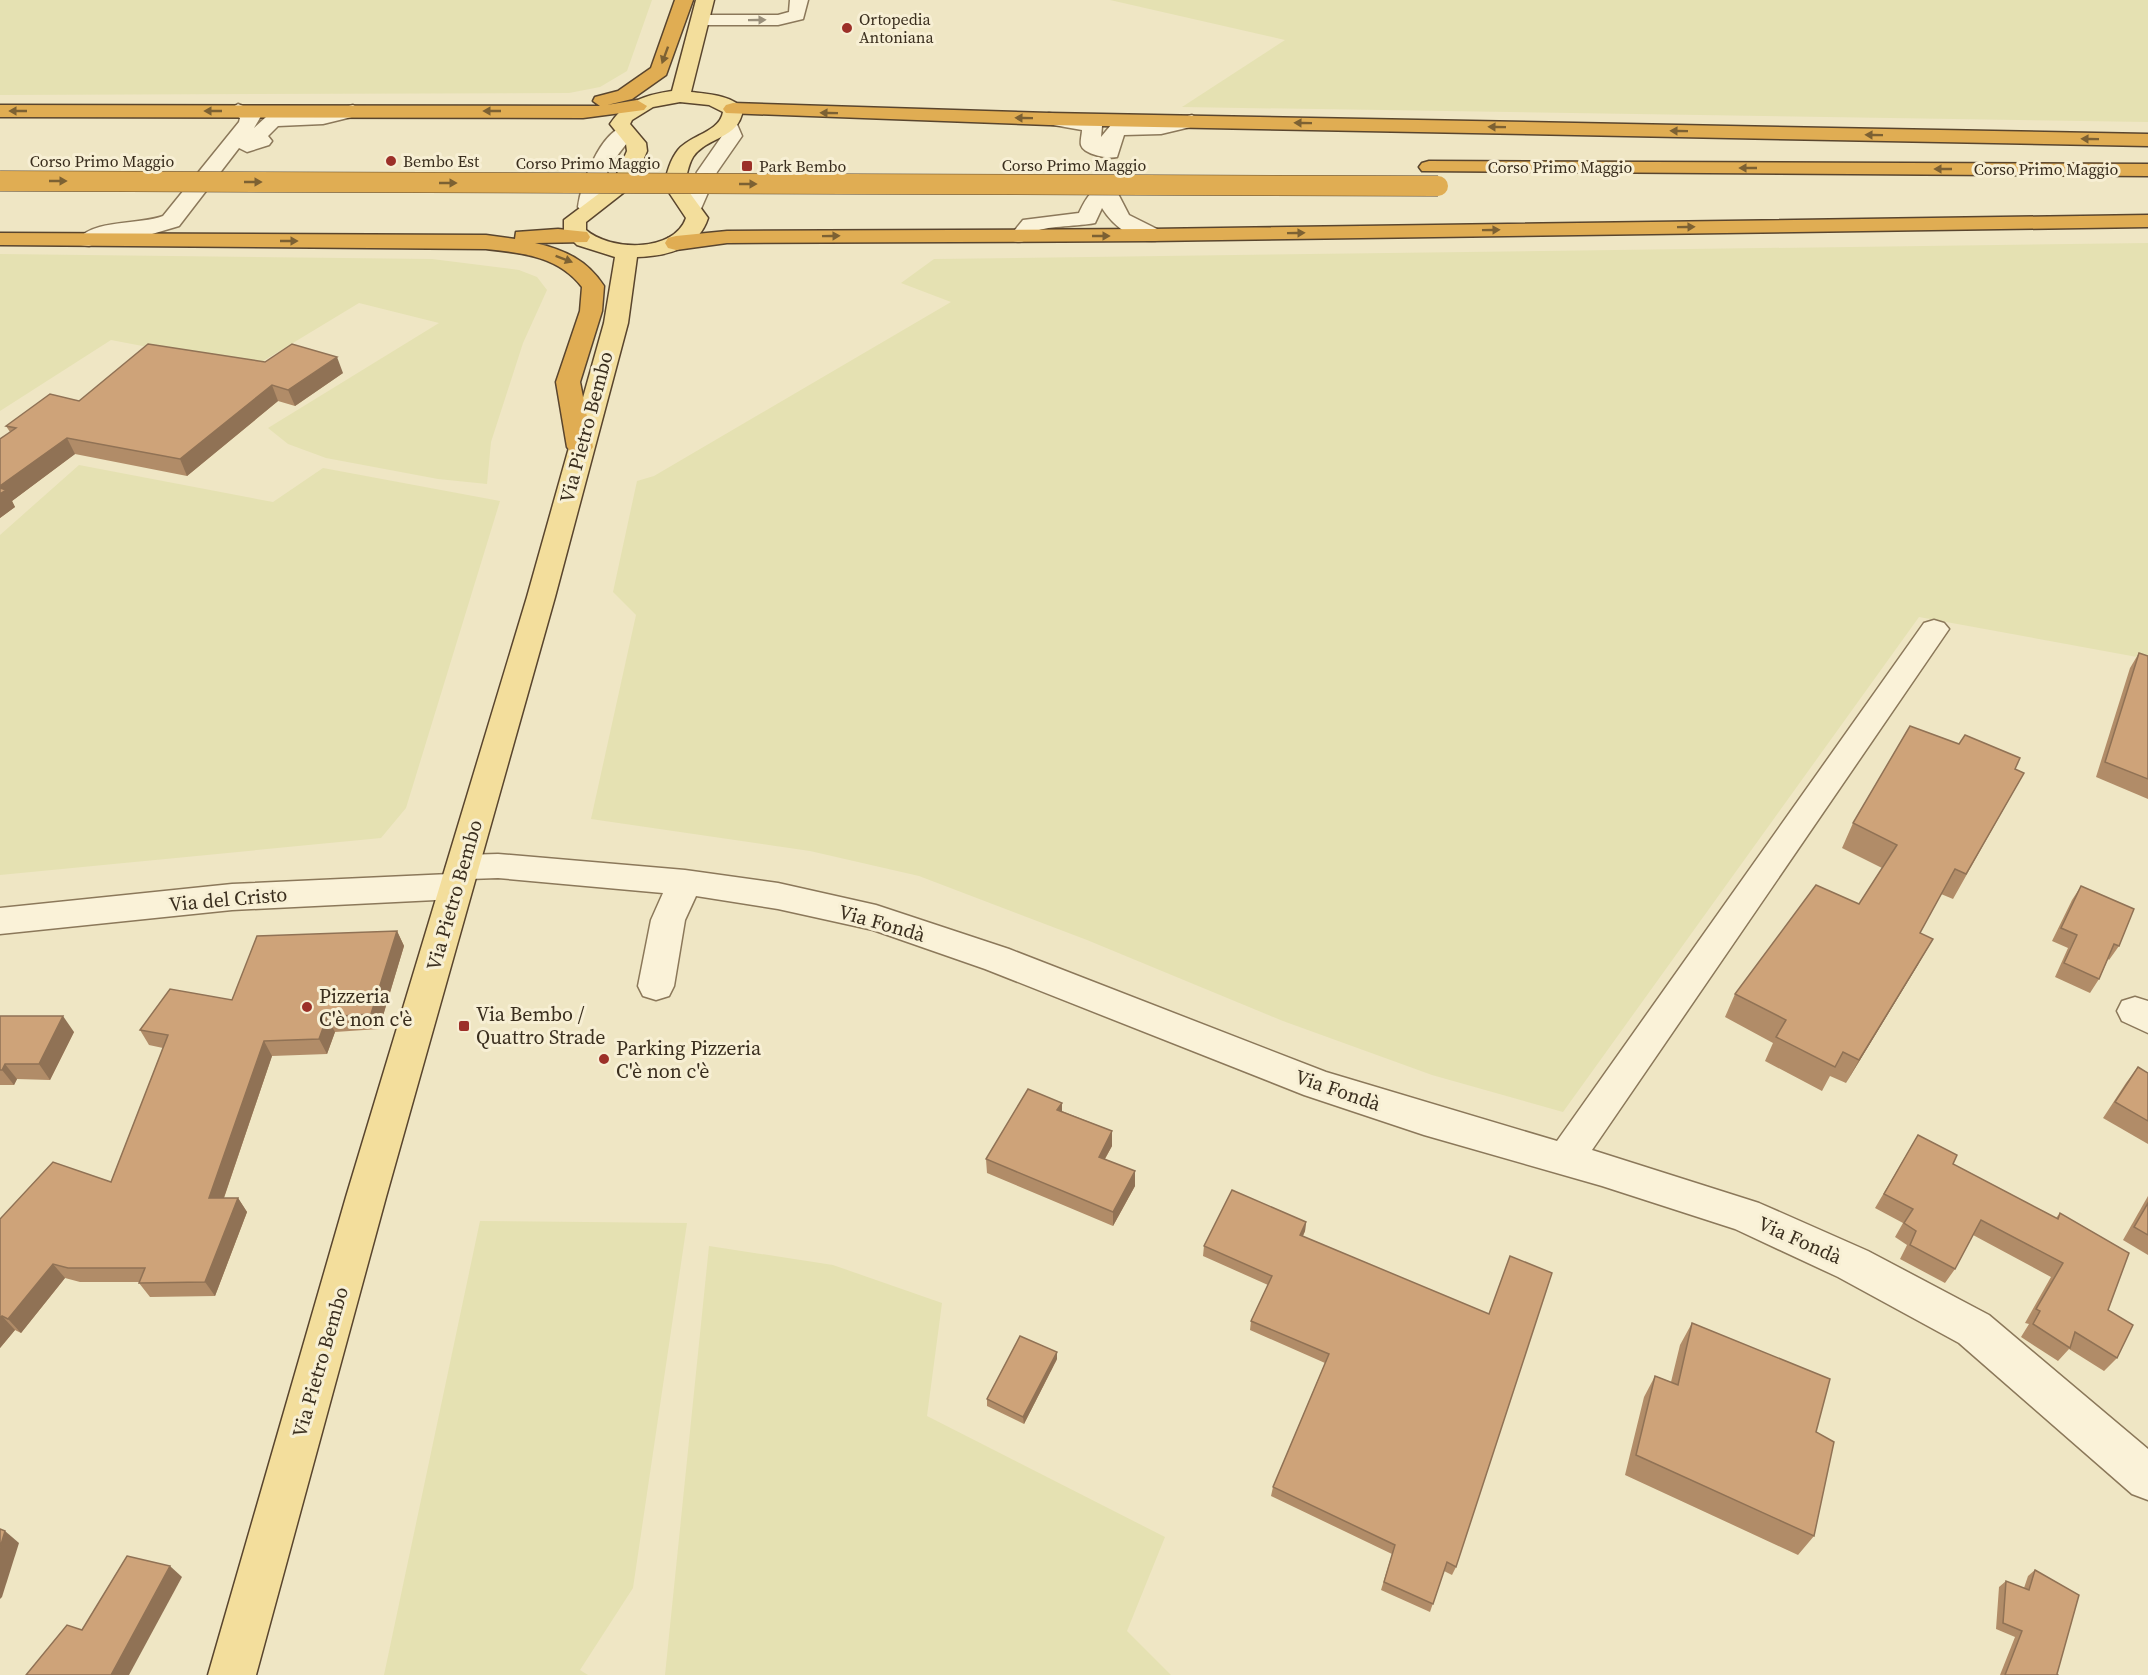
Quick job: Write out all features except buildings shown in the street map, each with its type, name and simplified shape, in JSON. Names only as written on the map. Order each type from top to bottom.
[{"type":"highway","points":[[550,111],[608,100],[625,95],[641,86],[659,71],[684,0]]},
{"type":"highway","points":[[0,111],[550,111],[580,114],[637,106]]},
{"type":"highway","points":[[731,118],[1049,118],[2148,140]]},
{"type":"highway","name":"Corso Primo Maggio","points":[[189,161],[260,162]]},
{"type":"highway","name":"Corso Primo Maggio","points":[[580,163],[735,164]]},
{"type":"highway","name":"Corso Primo Maggio","points":[[806,164],[2148,170]]},
{"type":"highway","name":"Corso Primo Maggio","points":[[0,181],[2148,188]]},
{"type":"highway","points":[[676,243],[727,237],[1151,235],[2148,221]]},
{"type":"highway","points":[[0,239],[486,242],[531,236],[579,237]]},
{"type":"highway","points":[[486,242],[543,251],[574,263],[593,286],[591,311],[568,382],[580,447]]},
{"type":"main road","points":[[680,96],[705,0]]},
{"type":"main road","points":[[680,96],[713,100],[731,118],[693,145],[684,155],[674,185],[679,195],[693,207],[697,218],[690,234],[676,243],[627,251],[601,249],[588,245],[575,232],[575,220],[589,207],[622,186],[637,151],[636,143],[620,124],[624,116],[637,106],[680,96]]},
{"type":"main road","name":"Via Pietro Bembo","points":[[232,1675],[459,876],[538,608],[615,323],[627,251]]},
{"type":"street","points":[[701,20],[778,20],[796,15],[800,0]]},
{"type":"street","points":[[202,241],[185,233],[183,227],[196,209],[223,156],[251,116],[238,110]]},
{"type":"street","points":[[223,156],[262,141],[257,136],[273,121],[323,118],[353,111]]},
{"type":"street","points":[[693,207],[707,172],[732,136],[731,118]]},
{"type":"street","points":[[1049,118],[1092,126],[1091,146],[1110,153]]},
{"type":"street","points":[[1151,235],[1126,224],[1114,214],[1110,207],[1107,190],[1111,137],[1118,129],[1161,128],[1192,121]]},
{"type":"street","points":[[1021,236],[1031,225],[1087,218],[1095,201],[1107,190]]},
{"type":"street","points":[[89,240],[117,229],[139,230],[164,225],[203,196]]},
{"type":"street","points":[[1567,1161],[1576,1142],[1934,629]]},
{"type":"street","name":"Via Fondà","points":[[459,876],[498,866],[685,882],[778,896],[876,918],[997,959],[1317,1084],[1424,1119],[1602,1169],[1745,1215],[1853,1264],[1974,1329],[2148,1478]]},
{"type":"street","name":"Via del Cristo","points":[[0,921],[459,876]]},
{"type":"street","points":[[656,986],[668,920],[685,882]]},
{"type":"shaded area","points":[[0,0],[652,0],[627,71],[600,87],[569,93],[0,95]]},
{"type":"shaded area","points":[[1110,0],[2148,0],[2148,122],[1182,107],[1285,40]]},
{"type":"shaded area","points":[[2148,243],[2148,659],[1919,617],[1563,1112],[1432,1075],[1283,1021],[1087,940],[919,876],[810,851],[591,819],[636,615],[613,592],[637,481],[654,476],[951,302],[901,283],[934,259]]},
{"type":"shaded area","points":[[0,254],[432,259],[519,270],[537,277],[547,290],[523,343],[491,442],[487,484],[438,479],[326,458],[288,444],[268,428],[439,323],[359,303],[253,367],[111,340],[0,411]]},
{"type":"shaded area","points":[[79,465],[273,502],[323,468],[500,501],[406,808],[381,838],[0,875],[0,535]]},
{"type":"shaded area","points":[[480,1221],[687,1223],[633,1588],[580,1670],[588,1675],[384,1675]]},
{"type":"shaded area","points":[[709,1246],[833,1265],[942,1303],[927,1416],[1165,1537],[1127,1631],[1171,1675],[665,1675]]},
{"type":"place","name":"Ortopedia Antoniana","points":[[847,28]]},
{"type":"place","name":"Bembo Est","points":[[391,161]]},
{"type":"place","name":"Park Bembo","points":[[747,166]]},
{"type":"place","name":"Pizzeria C'è non c'è","points":[[307,1007]]},
{"type":"place","name":"Via Bembo / Quattro Strade","points":[[464,1026]]},
{"type":"place","name":"Parking Pizzeria C'è non c'è","points":[[604,1059]]}]
